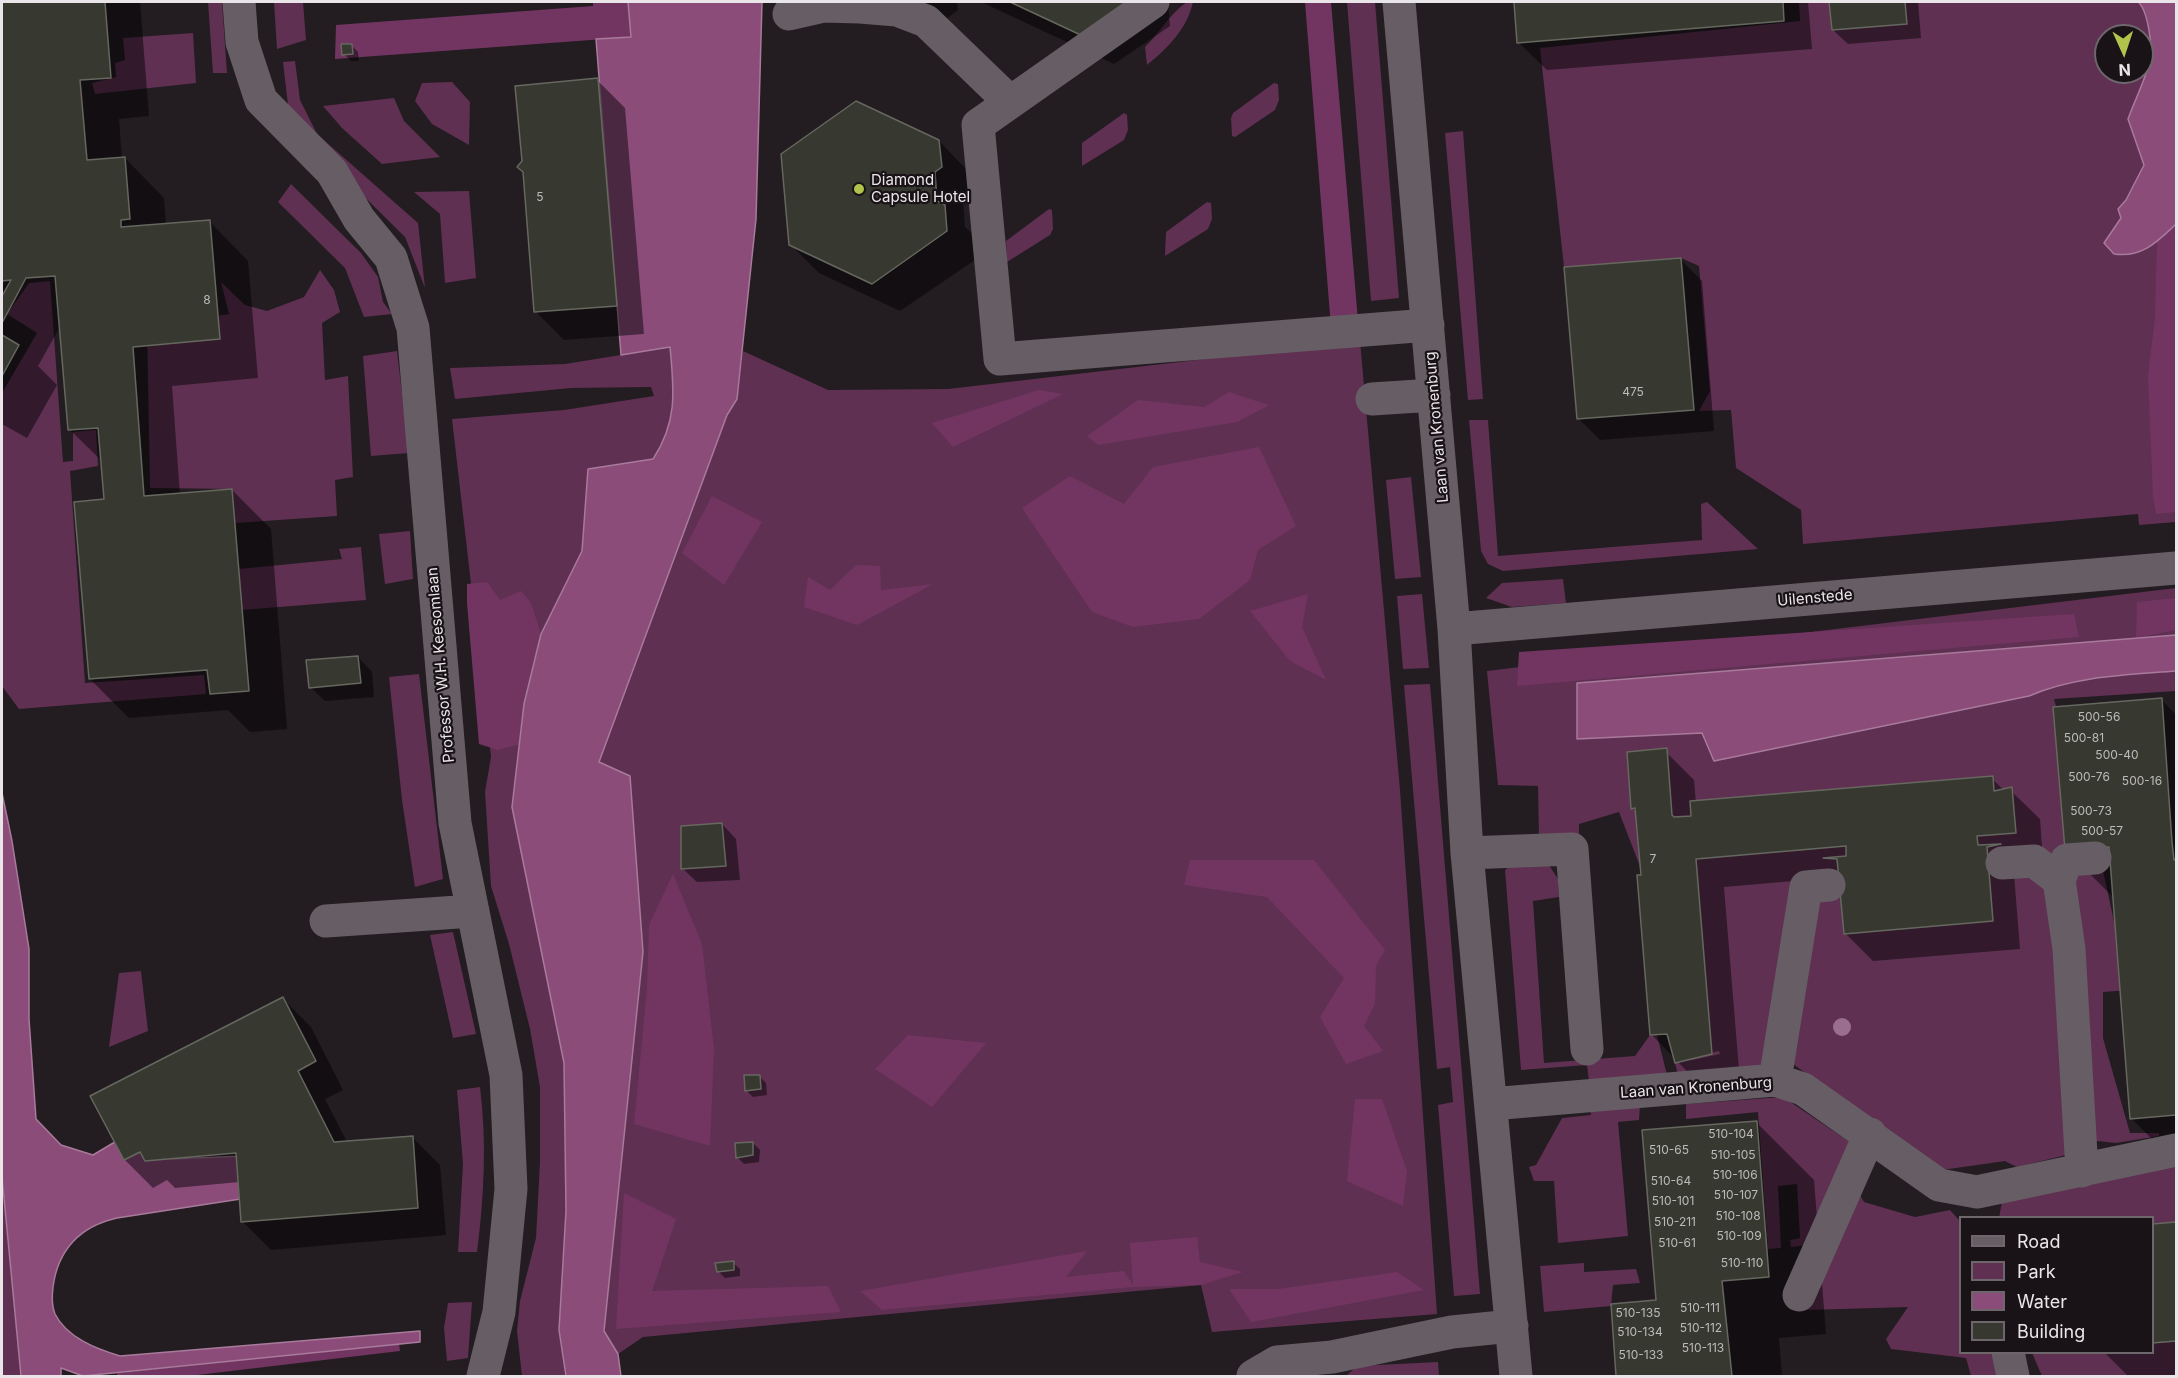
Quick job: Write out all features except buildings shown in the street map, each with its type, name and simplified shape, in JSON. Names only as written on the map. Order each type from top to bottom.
[{"type":"street","name":"Professor W.H. Keesomlaan","points":[[239,2],[242,42],[261,100],[332,172],[359,219],[391,258],[413,328],[455,822],[506,1075],[511,1189],[499,1312],[483,1377]]},
{"type":"street","points":[[1153,2],[978,125],[999,359],[1428,325]]},
{"type":"street","name":"Laan van Kronenburg","points":[[1399,2],[1454,629],[1467,853],[1516,1377]]},
{"type":"street","points":[[789,14],[824,6],[860,7],[897,10],[926,21],[1010,102]]},
{"type":"street","points":[[1372,399],[1434,394]]},
{"type":"street","name":"Uilenstede","points":[[1454,629],[2176,567]]},
{"type":"street","points":[[1467,853],[1572,849],[1587,1048]]},
{"type":"street","points":[[2082,1171],[2069,949],[2060,880],[2067,860],[2095,858]]},
{"type":"street","points":[[2002,863],[2034,861],[2060,880]]},
{"type":"street","points":[[1775,1080],[1806,887],[1829,885]]},
{"type":"street","points":[[326,921],[473,911]]},
{"type":"street","name":"Laan van Kronenburg","points":[[1491,1104],[1775,1080],[1803,1089],[1870,1134],[1939,1185],[1978,1205]]},
{"type":"street","points":[[1799,1295],[1870,1134]]},
{"type":"street","points":[[1978,1205],[2082,1171],[2176,1150]]},
{"type":"street","points":[[1253,1377],[1277,1362],[1333,1367],[1452,1332],[1512,1326]]},
{"type":"street","points":[[2008,1354],[2013,1377]]},
{"type":"green space","points":[[208,2],[222,2],[227,73],[213,73]]},
{"type":"green space","points":[[274,2],[303,2],[306,40],[277,49]]},
{"type":"green space","points":[[1187,2],[1193,2],[1181,29],[1169,45],[1147,65],[1145,47],[1175,12]]},
{"type":"green space","points":[[1347,2],[1375,2],[1399,298],[1371,301]]},
{"type":"green space","points":[[1799,2],[2176,2],[2176,522],[2139,525],[2138,514],[1803,544],[1801,510],[1736,468],[1731,410],[1699,411],[1710,391],[1699,266],[1681,258],[1564,267],[1540,48],[1800,21]]},
{"type":"green space","points":[[193,33],[196,83],[95,94],[92,83],[116,77],[115,63],[125,60],[123,38]]},
{"type":"green space","points":[[295,61],[300,100],[317,134],[418,223],[425,288],[405,237],[308,141],[288,105],[283,62]]},
{"type":"green space","points":[[452,82],[470,102],[469,145],[432,124],[415,101],[422,83]]},
{"type":"green space","points":[[1274,83],[1278,84],[1279,100],[1275,110],[1235,137],[1232,136],[1233,113]]},
{"type":"green space","points":[[394,98],[404,121],[440,157],[382,164],[342,128],[323,106]]},
{"type":"green space","points":[[1124,113],[1127,115],[1128,130],[1124,140],[1082,166],[1082,143]]},
{"type":"green space","points":[[1463,131],[1483,399],[1468,400],[1445,133]]},
{"type":"green space","points":[[291,184],[361,253],[378,277],[383,302],[392,314],[364,317],[345,268],[278,202]]},
{"type":"green space","points":[[469,191],[476,278],[445,283],[440,214],[414,192]]},
{"type":"green space","points":[[1207,202],[1211,203],[1212,219],[1208,229],[1165,256],[1166,232]]},
{"type":"green space","points":[[1049,209],[1052,210],[1053,229],[1050,235],[1007,262],[1006,241]]},
{"type":"green space","points":[[320,270],[334,290],[340,312],[322,323],[325,380],[348,376],[353,477],[335,480],[337,516],[235,523],[232,489],[150,488],[147,327],[229,314],[221,282],[245,305],[267,311],[304,297]]},
{"type":"green space","points":[[50,281],[63,462],[73,461],[73,432],[96,430],[98,466],[70,471],[85,683],[204,675],[206,694],[19,709],[2,686],[2,393],[37,333],[7,314],[29,283]]},
{"type":"green space","points":[[1360,341],[1400,790],[1437,1314],[1212,1332],[1201,1285],[643,1337],[618,1354],[604,1331],[643,952],[630,777],[599,762],[727,415],[737,399],[743,351],[828,390],[948,389]]},
{"type":"green space","points":[[670,347],[673,392],[670,418],[661,445],[652,459],[588,470],[582,551],[541,634],[524,704],[512,807],[564,1063],[566,1211],[559,1330],[566,1376],[522,1376],[517,1331],[520,1301],[536,1238],[540,1162],[540,1087],[530,1029],[509,944],[491,886],[485,792],[491,757],[452,419],[564,410],[654,396],[651,387],[571,388],[455,399],[450,368],[565,364]]},
{"type":"green space","points":[[397,351],[409,453],[371,456],[363,356]]},
{"type":"green space","points":[[1469,420],[1488,420],[1498,556],[1702,540],[1701,504],[1707,502],[1758,549],[1503,571],[1488,564],[1481,551]]},
{"type":"green space","points":[[1411,477],[1421,577],[1395,579],[1386,480]]},
{"type":"green space","points":[[410,531],[413,579],[385,584],[379,534]]},
{"type":"green space","points":[[361,547],[366,600],[242,610],[239,569],[342,559],[339,549]]},
{"type":"green space","points":[[1563,579],[1566,603],[1512,607],[1486,598],[1502,583]]},
{"type":"green space","points":[[2176,588],[2176,635],[1577,739],[1702,733],[2029,696],[2083,680],[2176,671],[2176,691],[2054,699],[2098,848],[2129,990],[2103,992],[2103,1038],[2130,1133],[2159,1133],[2159,1136],[2116,1143],[2097,1141],[2066,1155],[2017,1167],[2005,1161],[1942,1170],[1790,1062],[1678,1075],[1675,1063],[1712,1053],[1619,812],[1579,824],[1579,837],[1539,839],[1538,786],[1498,785],[1487,671]]},
{"type":"green space","points":[[1422,594],[1429,668],[1403,669],[1397,596]]},
{"type":"green space","points":[[419,674],[443,879],[415,887],[402,800],[389,677]]},
{"type":"green space","points":[[1430,684],[1480,1294],[1454,1296],[1438,1105],[1453,1102],[1450,1067],[1437,1069],[1404,685]]},
{"type":"green space","points":[[1511,865],[1549,865],[1558,879],[1559,897],[1533,901],[1544,1063],[1635,1056],[1650,1035],[1657,1035],[1667,1075],[1589,1081],[1587,1065],[1521,1070],[1505,870]]},
{"type":"green space","points":[[453,932],[476,1034],[453,1038],[430,935]]},
{"type":"green space","points":[[141,971],[148,1031],[109,1047],[119,973]]},
{"type":"green space","points":[[480,1087],[484,1170],[477,1252],[458,1252],[463,1164],[457,1090]]},
{"type":"green space","points":[[1783,1097],[1854,1145],[1807,1245],[1791,1247],[1790,1240],[1800,1238],[1797,1184],[1778,1186],[1781,1248],[1768,1249],[1758,1112],[1686,1119],[1686,1104]]},
{"type":"green space","points":[[1640,1105],[1639,1120],[1618,1122],[1628,1236],[1558,1243],[1554,1181],[1534,1181],[1529,1167],[1536,1165],[1562,1118],[1591,1115],[1590,1109]]},
{"type":"green space","points":[[2176,1162],[2176,1376],[2042,1376],[2032,1354],[2154,1354],[2154,1216],[1999,1216],[2003,1196]]},
{"type":"green space","points":[[2,1181],[21,1376],[2,1376]]},
{"type":"green space","points":[[1854,1185],[1864,1202],[1915,1217],[1950,1210],[1959,1220],[1959,1354],[1997,1354],[1997,1376],[1971,1376],[1966,1358],[1891,1349],[1886,1339],[1908,1307],[1807,1310],[1807,1294]]},
{"type":"green space","points":[[1584,1263],[1584,1272],[1636,1269],[1640,1283],[1613,1285],[1611,1306],[1544,1312],[1540,1266]]},
{"type":"green space","points":[[472,1302],[468,1358],[447,1361],[444,1328],[448,1303]]},
{"type":"green space","points":[[1438,1362],[1439,1376],[1346,1376],[1357,1366]]},
{"type":"shaded area","points":[[593,2],[628,2],[631,37],[335,59],[336,25],[593,6]]},
{"type":"shaded area","points":[[1305,2],[1331,2],[1358,321],[1331,318],[1330,315]]},
{"type":"shaded area","points":[[2176,224],[2176,512],[2156,514],[2153,497],[2148,376],[2155,318],[2157,241]]},
{"type":"shaded area","points":[[1039,390],[1063,394],[953,447],[932,423]]},
{"type":"shaded area","points":[[1229,392],[1269,405],[1237,422],[1098,445],[1087,436],[1138,400],[1204,407]]},
{"type":"shaded area","points":[[1259,447],[1296,526],[1258,550],[1250,580],[1199,619],[1133,627],[1092,612],[1022,508],[1070,476],[1124,504],[1153,467]]},
{"type":"shaded area","points":[[712,496],[762,522],[724,585],[682,553]]},
{"type":"shaded area","points":[[856,565],[880,566],[881,590],[933,584],[857,625],[804,607],[808,577],[830,590]]},
{"type":"shaded area","points":[[487,582],[500,600],[521,591],[531,603],[541,634],[524,704],[520,744],[498,750],[479,744],[467,603],[467,584]]},
{"type":"shaded area","points":[[1308,594],[1302,627],[1326,680],[1290,661],[1250,611]]},
{"type":"shaded area","points":[[2176,598],[2176,630],[2136,638],[2137,602]]},
{"type":"shaded area","points":[[2074,614],[2079,637],[1517,686],[1519,652]]},
{"type":"shaded area","points":[[1190,860],[1314,860],[1385,950],[1376,966],[1375,1004],[1364,1026],[1383,1051],[1346,1064],[1320,1017],[1344,978],[1267,897],[1184,885]]},
{"type":"shaded area","points":[[673,874],[702,944],[714,1049],[710,1146],[634,1124],[647,989],[649,925]]},
{"type":"shaded area","points":[[908,1035],[986,1043],[932,1107],[875,1069]]},
{"type":"shaded area","points":[[1355,1099],[1382,1099],[1407,1171],[1403,1206],[1347,1181]]},
{"type":"shaded area","points":[[624,1193],[676,1219],[652,1291],[828,1286],[841,1312],[616,1329]]},
{"type":"shaded area","points":[[1197,1237],[1200,1262],[1243,1272],[1201,1285],[1133,1287],[882,1310],[860,1291],[1087,1251],[1066,1277],[1124,1271],[1133,1285],[1130,1243]]},
{"type":"shaded area","points":[[1397,1272],[1424,1290],[1251,1322],[1229,1289],[1278,1289]]},
{"type":"shaded area","points":[[399,1343],[400,1351],[189,1376],[116,1376],[118,1373]]},
{"type":"water","points":[[628,2],[762,2],[756,219],[737,399],[727,415],[599,762],[630,776],[643,952],[604,1331],[618,1354],[621,1376],[566,1376],[559,1330],[566,1211],[564,1063],[512,807],[524,704],[541,634],[582,551],[588,469],[653,459],[667,432],[672,405],[673,377],[670,347],[621,355],[596,39],[631,37]]},
{"type":"water","points":[[2138,2],[2176,2],[2176,224],[2148,247],[2133,254],[2124,255],[2114,254],[2104,243],[2121,218],[2118,209],[2126,200],[2144,165],[2128,119],[2142,84],[2154,84],[2154,24],[2148,24],[2142,6]]},
{"type":"water","points":[[2176,635],[2176,671],[2083,680],[2029,696],[1714,761],[1702,733],[1577,739],[1577,683]]},
{"type":"water","points":[[2,793],[29,949],[29,1019],[36,1119],[61,1145],[93,1155],[130,1133],[165,1140],[172,1159],[243,1156],[247,1198],[117,1218],[93,1227],[73,1241],[60,1261],[53,1287],[53,1308],[60,1322],[83,1341],[120,1356],[420,1331],[420,1342],[83,1376],[61,1368],[61,1376],[21,1376],[2,1177]]},
{"type":"place","name":"Diamond Capsule Hotel","points":[[859,189]]}]
